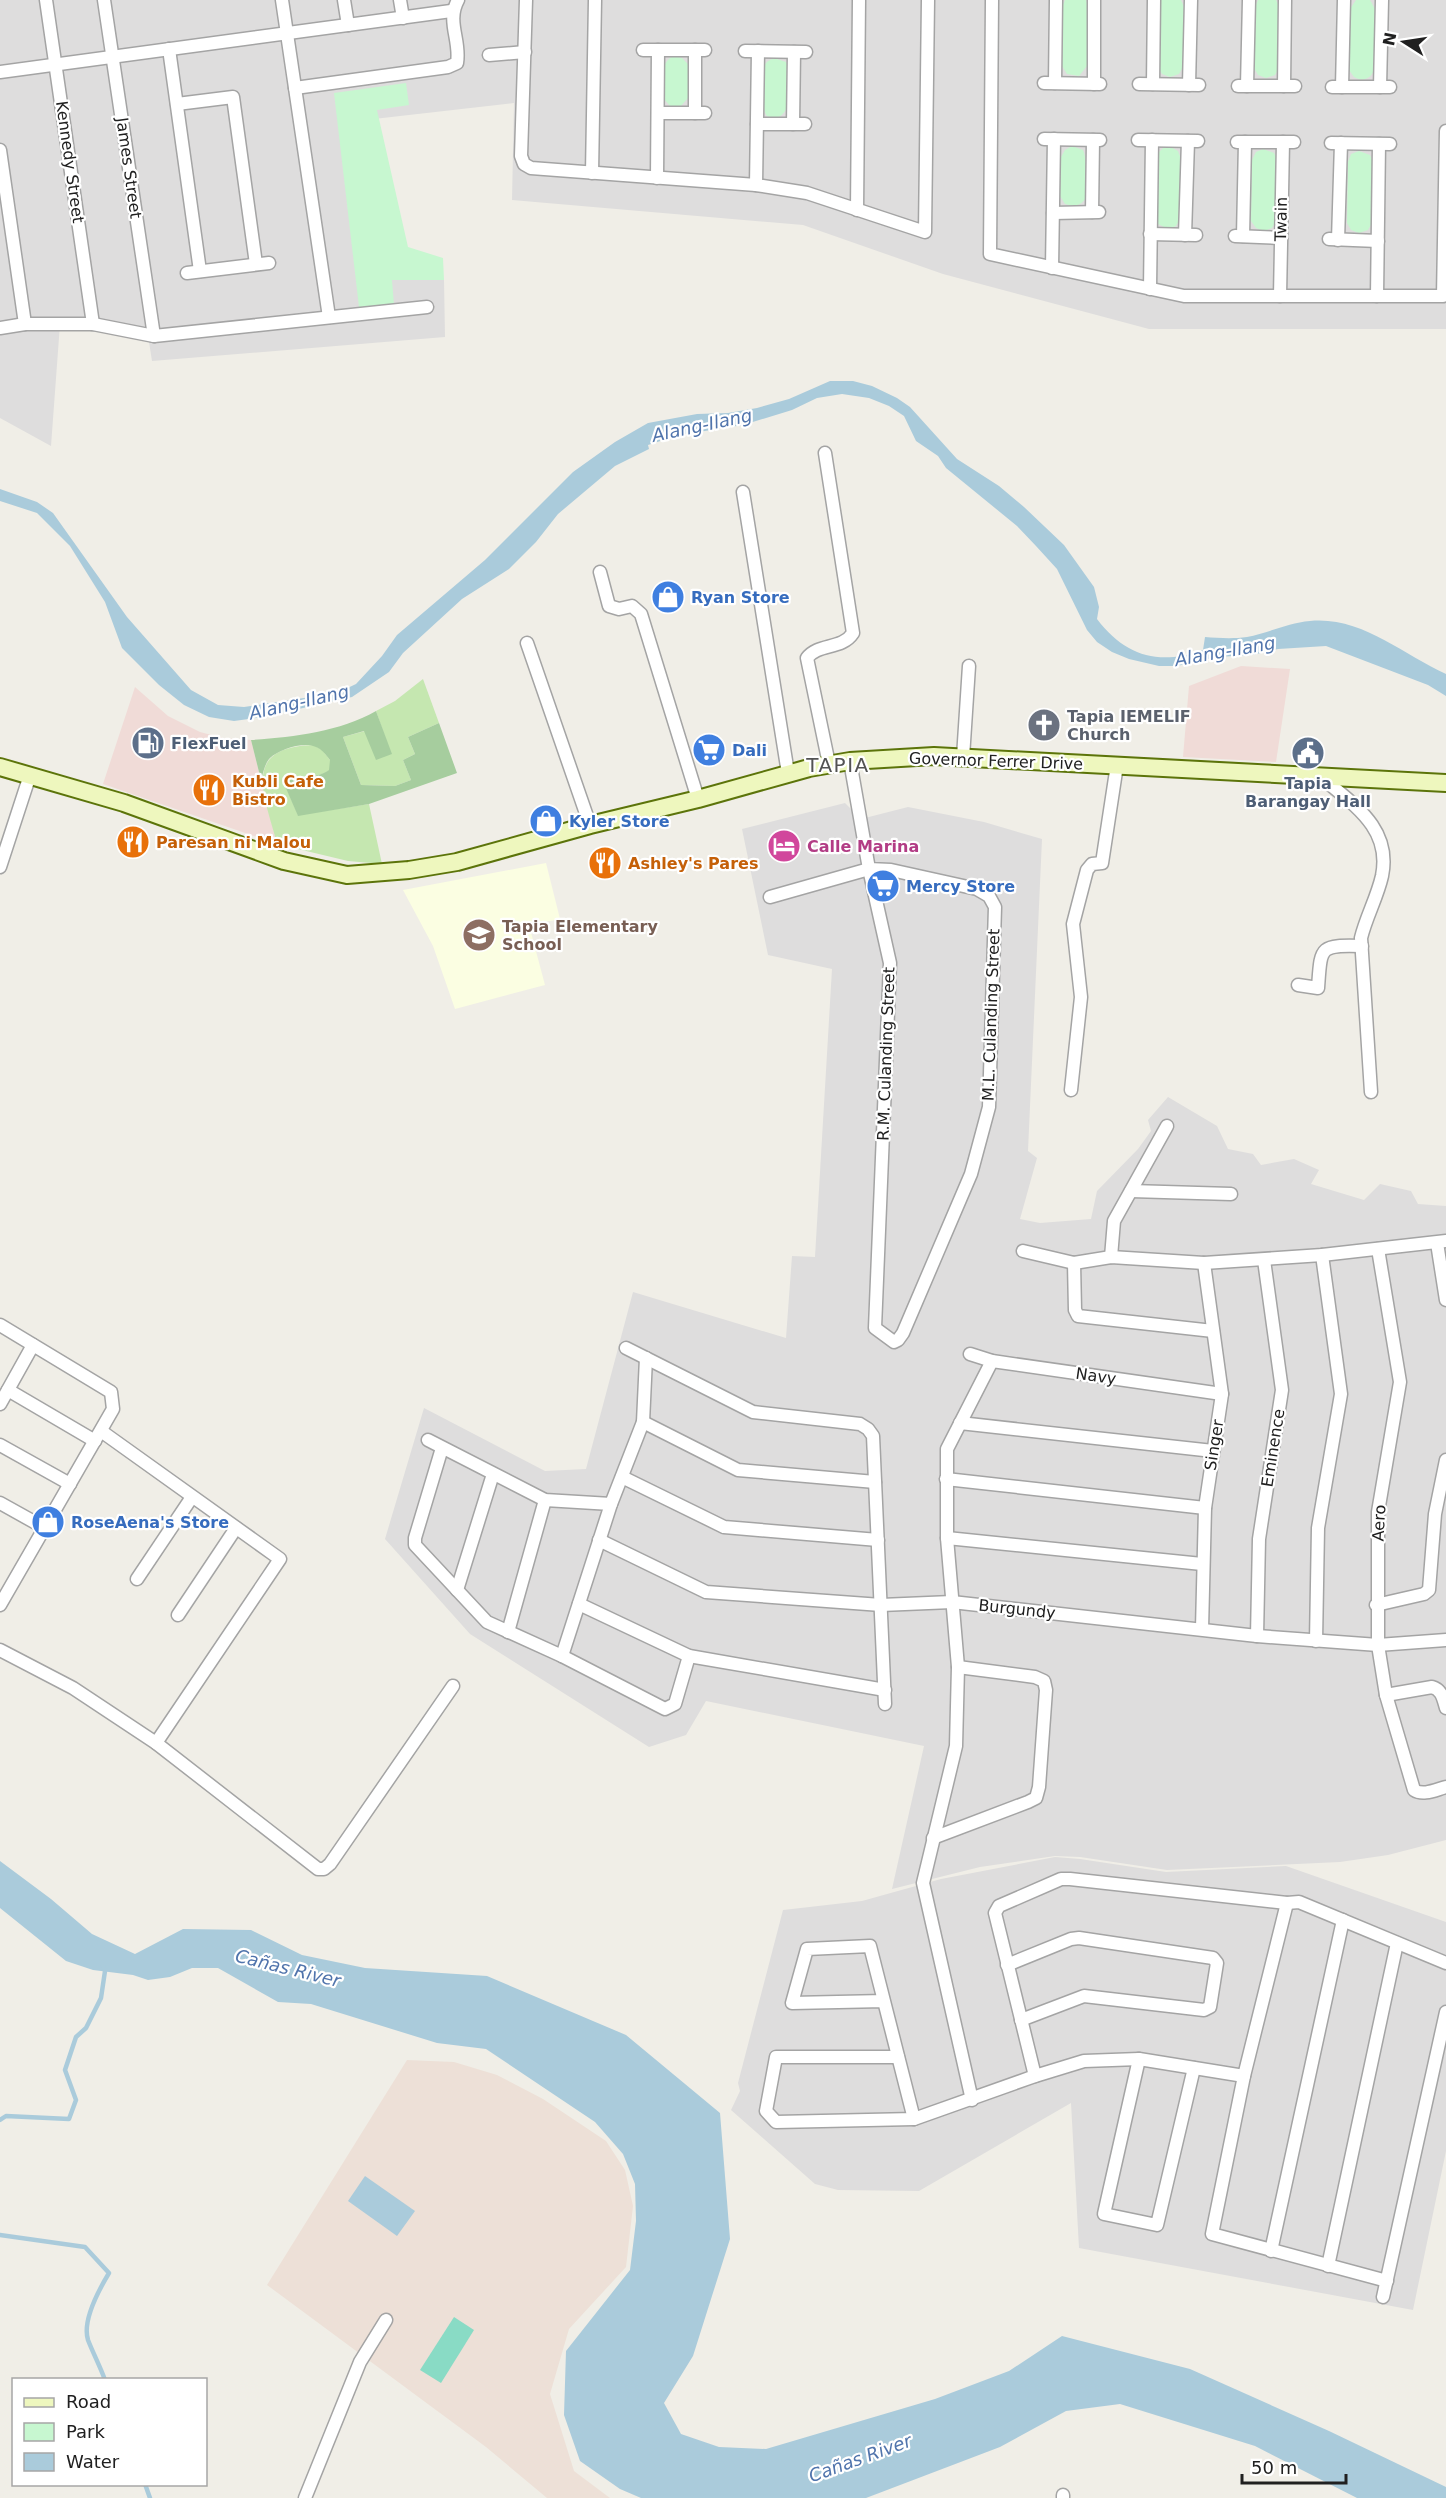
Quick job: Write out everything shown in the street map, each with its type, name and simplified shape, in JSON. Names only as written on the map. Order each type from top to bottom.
[{"type":"main road","name":"Governor Ferrer Drive","points":[[0,767],[124,803],[284,861],[347,875],[409,870],[457,862],[590,825],[698,800],[788,773],[850,761],[934,756],[963,757],[1446,783]]},
{"type":"street","name":"Kennedy Street","points":[[46,0],[93,324]]},
{"type":"street","name":"James Street","points":[[104,0],[154,336]]},
{"type":"street","points":[[282,0],[329,317]]},
{"type":"street","points":[[344,0],[348,25]]},
{"type":"street","points":[[400,0],[403,18]]},
{"type":"street","points":[[526,0],[521,156],[524,164],[531,168],[756,185],[807,194],[925,232],[928,0]]},
{"type":"street","points":[[592,173],[595,0]]},
{"type":"street","points":[[857,210],[859,0]]},
{"type":"street","points":[[992,0],[990,254],[1184,296],[1443,296],[1446,131]]},
{"type":"street","points":[[1056,0],[1049,83],[1098,84],[1094,0]]},
{"type":"street","points":[[1153,84],[1154,0]]},
{"type":"street","points":[[1139,84],[1194,85],[1191,0]]},
{"type":"street","points":[[1249,0],[1242,86],[1289,86],[1285,0]]},
{"type":"street","points":[[1344,0],[1337,87],[1385,87],[1382,0]]},
{"type":"street","points":[[0,72],[403,18],[455,6],[459,54],[457,63],[448,68],[295,88]]},
{"type":"street","points":[[169,50],[200,271]]},
{"type":"street","points":[[643,50],[700,50],[700,113],[657,113]]},
{"type":"street","points":[[657,178],[658,50]]},
{"type":"street","points":[[756,185],[757,124],[751,51],[800,52],[799,124],[757,124]]},
{"type":"street","points":[[489,55],[525,52]]},
{"type":"street","points":[[177,104],[233,97],[262,263],[187,273]]},
{"type":"street","points":[[1052,268],[1053,213],[1049,139],[1097,140],[1096,212],[1053,213]]},
{"type":"street","points":[[1138,140],[1193,141],[1191,235],[1150,234]]},
{"type":"street","points":[[1150,289],[1152,140]]},
{"type":"street","name":"Twain","points":[[1280,296],[1281,238],[1288,142],[1241,142],[1239,236],[1281,238]]},
{"type":"street","points":[[1377,296],[1378,241],[1385,144],[1336,143],[1334,239],[1378,241]]},
{"type":"street","points":[[0,150],[25,324]]},
{"type":"street","points":[[0,328],[25,324],[93,324],[154,336],[427,307]]},
{"type":"street","points":[[825,453],[853,633],[849,640],[842,644],[818,650],[807,658],[829,764]]},
{"type":"street","points":[[743,492],[788,773]]},
{"type":"street","points":[[600,572],[609,606],[619,609],[632,606],[641,614],[698,800]]},
{"type":"street","points":[[527,643],[590,825]]},
{"type":"street","points":[[963,757],[969,666]]},
{"type":"street","name":"R.M. Culanding Street","points":[[850,761],[868,869],[890,963],[874,1328],[894,1342]]},
{"type":"street","points":[[1071,1090],[1081,997],[1073,937],[1074,913],[1087,870],[1092,864],[1102,863],[1117,765]]},
{"type":"street","points":[[0,867],[30,775]]},
{"type":"street","points":[[1320,776],[1367,817],[1381,838],[1384,863],[1382,877],[1365,922],[1362,946],[1371,1092]]},
{"type":"street","name":"M.L. Culanding Street","points":[[770,897],[868,869],[891,870],[977,889],[989,896],[994,907],[989,1107],[971,1174],[903,1333],[894,1342]]},
{"type":"street","points":[[1298,985],[1318,988],[1320,959],[1325,949],[1332,945],[1362,946]]},
{"type":"street","points":[[1111,1257],[1114,1221],[1167,1126]]},
{"type":"street","points":[[1131,1191],[1231,1194]]},
{"type":"street","points":[[1023,1251],[1074,1263],[1111,1257],[1204,1263],[1322,1255],[1441,1242],[1446,1300]]},
{"type":"street","name":"Aero","points":[[1377,1249],[1400,1382],[1378,1512],[1376,1605],[1378,1646],[1386,1695],[1414,1790],[1419,1793],[1446,1787]]},
{"type":"street","points":[[1316,1641],[1318,1528],[1341,1394],[1322,1255]]},
{"type":"street","name":"Eminence","points":[[1257,1636],[1259,1539],[1282,1390],[1264,1260]]},
{"type":"street","points":[[1074,1263],[1075,1310],[1078,1316],[1213,1331]]},
{"type":"street","name":"Singer","points":[[1202,1629],[1205,1508],[1222,1394],[1204,1263]]},
{"type":"street","points":[[0,1324],[111,1392],[113,1409],[45,1528],[2,1596]]},
{"type":"street","points":[[0,1404],[33,1345]]},
{"type":"street","points":[[626,1348],[753,1412],[860,1424],[868,1429],[873,1436],[885,1704]]},
{"type":"street","name":"Navy","points":[[970,1354],[992,1361],[1222,1394]]},
{"type":"street","points":[[562,1656],[610,1504],[643,1422],[646,1358]]},
{"type":"street","points":[[972,2100],[923,1883],[956,1746],[958,1667],[947,1538],[947,1449],[992,1361]]},
{"type":"street","points":[[8,1390],[98,1436],[192,1497],[280,1559],[156,1743]]},
{"type":"street","points":[[643,1422],[738,1470],[875,1482]]},
{"type":"street","points":[[960,1423],[1213,1451]]},
{"type":"street","points":[[428,1440],[545,1500],[610,1504]]},
{"type":"street","points":[[0,1445],[70,1484]]},
{"type":"street","points":[[442,1448],[415,1538],[415,1545],[487,1622],[562,1656],[665,1709],[675,1704],[689,1656]]},
{"type":"street","points":[[1376,1605],[1424,1594],[1429,1590],[1435,1514],[1446,1460]]},
{"type":"street","points":[[457,1590],[493,1474]]},
{"type":"street","points":[[622,1477],[724,1527],[878,1540]]},
{"type":"street","points":[[946,1479],[1205,1508]]},
{"type":"street","points":[[137,1579],[192,1497]]},
{"type":"street","points":[[508,1632],[545,1500]]},
{"type":"street","points":[[1,1505],[45,1528]]},
{"type":"street","points":[[178,1615],[236,1528]]},
{"type":"street","points":[[947,1538],[1202,1564]]},
{"type":"street","name":"Burgundy","points":[[599,1540],[706,1592],[881,1605],[952,1602],[1257,1636],[1378,1646],[1446,1640]]},
{"type":"street","points":[[579,1604],[689,1656],[885,1690]]},
{"type":"street","points":[[0,1650],[32,1669],[73,1688],[156,1743],[318,1869],[324,1869],[330,1864],[453,1686]]},
{"type":"street","points":[[933,1838],[1028,1802],[1035,1798],[1039,1787],[1046,1690],[1044,1681],[1035,1677],[958,1667]]},
{"type":"street","points":[[1386,1695],[1432,1687],[1441,1693],[1446,1707]]},
{"type":"street","points":[[1035,2076],[995,1913],[999,1906],[1061,1879],[1287,1903],[1299,1902],[1446,1963]]},
{"type":"street","points":[[1287,1903],[1244,2076],[1212,2234],[1387,2281]]},
{"type":"street","points":[[1271,2251],[1343,1920]]},
{"type":"street","points":[[1007,1965],[1071,1939],[1079,1938],[1213,1958],[1217,1963],[1210,2007],[1204,2010],[1084,1996],[1021,2020]]},
{"type":"street","points":[[1328,2266],[1397,1943]]},
{"type":"street","points":[[884,2001],[792,2003],[807,1949],[870,1946],[884,2001],[898,2057],[914,2119]]},
{"type":"street","points":[[1383,2297],[1446,2012]]},
{"type":"street","points":[[898,2057],[777,2057],[766,2111],[776,2122],[914,2119],[1084,2061],[1139,2059],[1244,2076]]},
{"type":"street","points":[[1139,2059],[1104,2214],[1157,2225],[1194,2068]]},
{"type":"street","points":[[305,2498],[360,2362],[386,2320]]},
{"type":"shaded area","points":[[0,0],[1446,0],[1446,329],[1149,329],[943,274],[803,225],[512,200],[514,103],[365,120],[385,280],[444,280],[445,337],[152,361],[149,342],[60,324],[51,446],[0,418]]},
{"type":"shaded area","points":[[1241,666],[1290,669],[1276,762],[1183,757],[1189,686]]},
{"type":"shaded area","name":"Kubli Cafe Bistro","points":[[135,687],[168,716],[200,732],[223,738],[251,740],[277,844],[103,784]]},
{"type":"shaded area","points":[[845,803],[861,819],[908,807],[984,822],[1042,839],[1028,1151],[1037,1158],[1020,1219],[1040,1223],[1091,1219],[1097,1191],[1138,1149],[1151,1131],[1148,1120],[1168,1097],[1217,1126],[1228,1149],[1253,1154],[1261,1165],[1294,1159],[1319,1170],[1311,1184],[1364,1200],[1380,1184],[1411,1191],[1418,1204],[1446,1206],[1446,1840],[1388,1855],[1340,1862],[1167,1870],[1080,1857],[1055,1856],[980,1867],[892,1889],[924,1746],[706,1701],[686,1735],[649,1747],[470,1634],[385,1539],[424,1408],[545,1471],[586,1469],[633,1292],[786,1338],[792,1256],[815,1257],[832,969],[768,955],[742,829]]},
{"type":"shaded area","name":"Tapia Elementary School","points":[[546,863],[560,919],[529,925],[545,985],[455,1009],[433,946],[403,890]]},
{"type":"shaded area","points":[[1055,1857],[1166,1872],[1286,1866],[1446,1922],[1446,2151],[1413,2310],[1079,2248],[1071,2103],[919,2191],[838,2190],[815,2184],[731,2110],[740,2091],[738,2083],[783,1910],[862,1901],[941,1879]]},
{"type":"shaded area","points":[[407,2060],[454,2062],[497,2075],[543,2099],[606,2141],[625,2170],[633,2206],[626,2267],[569,2329],[550,2394],[574,2471],[610,2498],[547,2498],[486,2447],[267,2285]]},
{"type":"green space","points":[[1065,0],[1086,0],[1088,6],[1087,66],[1079,76],[1067,74],[1062,66]]},
{"type":"green space","points":[[1161,0],[1181,0],[1184,7],[1183,67],[1179,74],[1170,77],[1162,74],[1158,67]]},
{"type":"green space","points":[[1258,0],[1276,0],[1280,8],[1279,68],[1275,75],[1266,78],[1258,75],[1254,68],[1255,7]]},
{"type":"green space","points":[[1356,0],[1370,0],[1375,9],[1374,70],[1371,76],[1363,79],[1357,79],[1349,70],[1350,9]]},
{"type":"green space","points":[[674,56],[682,58],[688,64],[688,98],[680,107],[671,107],[663,98],[663,68]]},
{"type":"green space","points":[[774,58],[786,62],[790,78],[787,108],[776,118],[767,116],[765,112],[762,90],[764,67]]},
{"type":"green space","points":[[406,83],[409,105],[377,110],[408,247],[443,258],[444,280],[392,280],[394,305],[359,307],[334,93]]},
{"type":"green space","points":[[1072,146],[1083,150],[1087,174],[1085,199],[1073,206],[1065,204],[1060,196],[1061,157],[1065,150]]},
{"type":"green space","points":[[1171,147],[1178,151],[1181,159],[1180,219],[1176,226],[1168,229],[1156,223],[1157,154],[1163,148]]},
{"type":"green space","points":[[1263,149],[1274,153],[1277,160],[1276,221],[1272,228],[1264,231],[1256,228],[1251,221],[1252,160],[1256,152]]},
{"type":"green space","points":[[1359,151],[1370,155],[1373,162],[1372,223],[1368,230],[1359,233],[1351,230],[1347,223],[1348,162],[1351,154]]},
{"type":"green space","points":[[423,679],[439,723],[408,737],[415,754],[403,760],[411,780],[395,786],[361,785],[343,737],[365,731],[391,754],[376,711],[395,701]]},
{"type":"green space","points":[[376,711],[392,754],[376,760],[364,731],[343,737],[361,785],[395,786],[411,780],[403,760],[415,754],[408,737],[439,723],[457,773],[369,804],[298,816],[285,786],[287,781],[319,775],[329,770],[330,760],[322,751],[311,745],[305,745],[279,752],[268,760],[261,780],[251,740],[331,729]]},
{"type":"green space","points":[[314,745],[322,750],[330,760],[330,770],[320,775],[287,781],[285,785],[298,815],[369,804],[382,864],[348,861],[277,844],[264,792],[263,777],[266,765],[275,755],[290,748]]},
{"type":"green space","points":[[454,2317],[474,2330],[441,2383],[420,2370]]},
{"type":"water","name":"Alang-Ilang","points":[[830,381],[853,381],[872,386],[897,398],[910,407],[957,459],[999,486],[1024,507],[1064,545],[1094,587],[1099,607],[1097,619],[1119,642],[1131,649],[1158,657],[1187,655],[1203,650],[1205,637],[1247,637],[1302,622],[1329,621],[1364,630],[1446,674],[1446,696],[1428,685],[1326,646],[1278,649],[1252,655],[1217,657],[1177,666],[1159,666],[1129,659],[1112,652],[1097,642],[1087,630],[1057,569],[1017,526],[946,468],[938,456],[916,441],[904,416],[889,406],[869,398],[842,394],[817,398],[792,410],[743,425],[679,435],[648,445],[649,449],[615,466],[558,514],[536,542],[509,569],[462,599],[403,653],[389,672],[352,697],[263,717],[234,721],[209,717],[184,705],[159,685],[122,648],[105,602],[70,546],[37,513],[0,501],[0,489],[37,502],[53,513],[127,617],[191,690],[218,705],[244,707],[337,693],[356,684],[382,656],[397,635],[485,560],[573,472],[615,442],[648,423],[697,414],[728,413],[757,408],[789,399]]},
{"type":"water","name":"Cañas River","points":[[0,1861],[51,1899],[92,1934],[135,1954],[183,1929],[251,1930],[302,1955],[365,1968],[487,1976],[626,2035],[720,2113],[730,2239],[693,2356],[664,2403],[681,2434],[719,2447],[766,2449],[935,2399],[1009,2371],[1062,2336],[1190,2369],[1329,2431],[1446,2487],[1446,2498],[1357,2498],[1255,2446],[1120,2404],[1066,2411],[1000,2447],[866,2498],[641,2498],[620,2489],[580,2461],[564,2415],[566,2351],[630,2270],[636,2221],[635,2184],[623,2154],[595,2122],[486,2049],[437,2043],[311,2004],[278,2002],[218,1968],[192,1968],[170,1977],[148,1980],[133,1975],[93,1970],[66,1961],[0,1908]]},
{"type":"water","points":[[365,2176],[415,2211],[397,2236],[348,2201]]},
{"type":"waterway","points":[[0,2120],[6,2116],[69,2119],[76,2100],[65,2070],[76,2037],[86,2028],[101,1998],[105,1971],[103,1966]]},
{"type":"waterway","points":[[0,2235],[85,2247],[109,2273],[93,2305],[87,2324],[88,2340],[104,2378]]},
{"type":"waterway","points":[[146,2486],[150,2498]]},
{"type":"place","name":"Ryan Store","points":[[668,597]]},
{"type":"place","name":"Tapia IEMELIF Church","points":[[1044,725]]},
{"type":"place","name":"FlexFuel","points":[[148,743]]},
{"type":"place","name":"Dali","points":[[709,750]]},
{"type":"place","name":"Tapia Barangay Hall","points":[[1308,753]]},
{"type":"place","name":"Kubli Cafe Bistro","points":[[209,790]]},
{"type":"place","name":"Kyler Store","points":[[546,821]]},
{"type":"place","name":"Paresan ni Malou","points":[[133,842]]},
{"type":"place","name":"Calle Marina","points":[[784,846]]},
{"type":"place","name":"Ashley's Pares","points":[[605,863]]},
{"type":"place","name":"Mercy Store","points":[[883,886]]},
{"type":"place","name":"Tapia Elementary School","points":[[479,935]]},
{"type":"place","name":"RoseAena's Store","points":[[48,1522]]},
{"type":"district","name":"TAPIA","points":[[838,765]]}]
